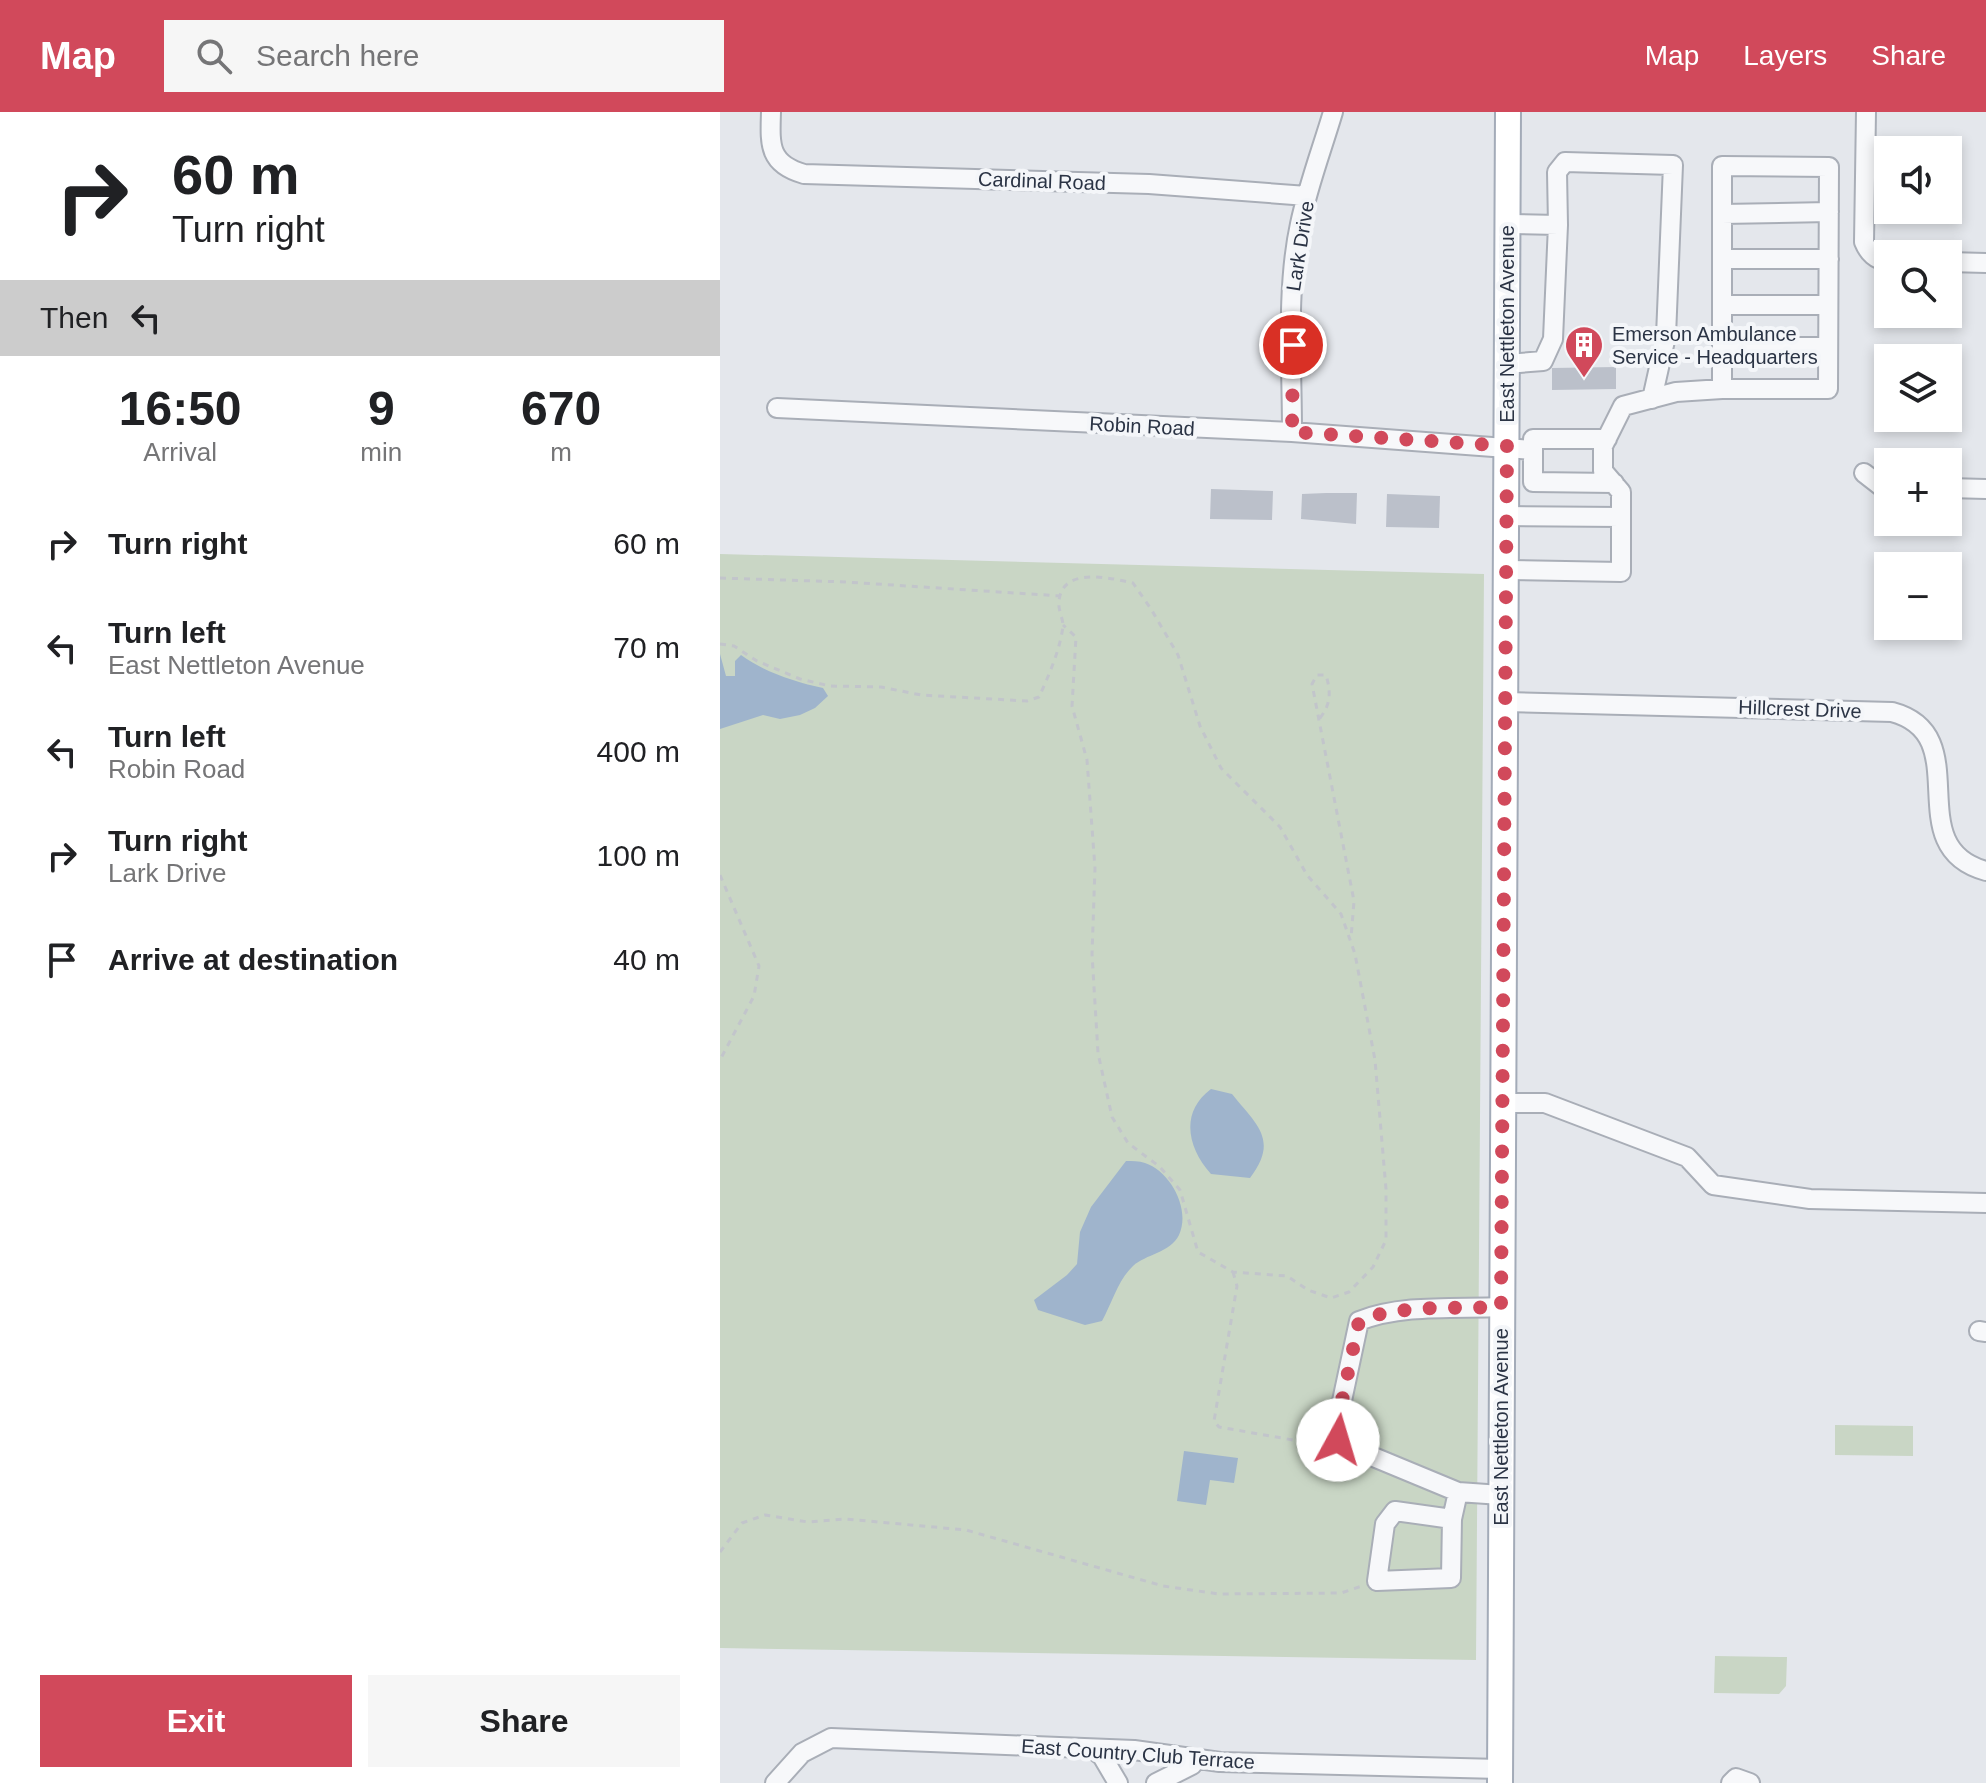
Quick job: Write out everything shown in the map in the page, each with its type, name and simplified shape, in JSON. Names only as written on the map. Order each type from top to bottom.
[{"type":"main road","name":"East Nettleton Avenue","points":[[1500,1776],[1508,112]]},
{"type":"street","name":"Cardinal Road","points":[[771,112],[772,149],[788,169],[804,174],[1149,184],[1307,196]]},
{"type":"street","name":"Lark Drive","points":[[1292,432],[1293,281],[1300,222],[1333,112]]},
{"type":"street","points":[[1866,112],[1864,242],[1874,255]]},
{"type":"street","points":[[1507,364],[1543,361],[1553,339],[1557,172],[1565,162],[1673,165],[1666,336],[1652,399]]},
{"type":"street","points":[[1506,570],[1621,572],[1621,492],[1603,471],[1603,446],[1623,406],[1676,392],[1828,389],[1829,167],[1722,166],[1722,389]]},
{"type":"street","points":[[1722,214],[1829,212]]},
{"type":"street","points":[[1508,224],[1558,225]]},
{"type":"street","points":[[1722,259],[1829,259]]},
{"type":"street","points":[[1962,262],[1986,263]]},
{"type":"street","points":[[1722,305],[1828,305]]},
{"type":"street","points":[[1722,347],[1828,347]]},
{"type":"street","name":"Robin Road","points":[[777,408],[1292,432],[1533,450]]},
{"type":"street","points":[[1607,439],[1533,439],[1533,482],[1614,483]]},
{"type":"street","points":[[1864,473],[1874,481]]},
{"type":"street","points":[[1962,488],[1986,489]]},
{"type":"street","points":[[1506,516],[1621,517]]},
{"type":"street","name":"Hillcrest Drive","points":[[1505,702],[1788,708],[1903,715],[1925,733],[1935,752],[1939,820],[1949,846],[1965,862],[1986,871]]},
{"type":"street","points":[[1503,1103],[1545,1103],[1687,1157],[1713,1185],[1810,1199],[1986,1203]]},
{"type":"street","points":[[1501,1307],[1396,1312],[1377,1314],[1359,1321],[1336,1429],[1338,1440],[1458,1492],[1501,1495]]},
{"type":"street","points":[[1452,1519],[1395,1511],[1385,1524],[1377,1581],[1451,1578],[1452,1519],[1458,1492]]},
{"type":"street","name":"East Country Club Terrace","points":[[781,1776],[802,1753],[831,1738],[1134,1750],[1196,1759],[1500,1776]]},
{"type":"street","points":[[1093,1749],[1107,1763],[1118,1783]]},
{"type":"street","points":[[1156,1783],[1192,1765],[1196,1759]]},
{"type":"street","points":[[1731,1783],[1736,1778],[1750,1783]]},
{"type":"path","points":[[720,644],[734,646],[757,661],[800,679],[830,686],[881,687],[921,695],[1027,701],[1039,697],[1050,672],[1063,625],[1059,601],[1064,589],[1080,577],[1105,577],[1133,583],[1178,655],[1200,726],[1221,768],[1280,827],[1307,875],[1341,914],[1350,942],[1375,1060],[1386,1189],[1386,1240],[1373,1267],[1349,1292],[1331,1298],[1308,1290],[1287,1276],[1233,1272],[1198,1252],[1180,1190],[1160,1167],[1128,1143],[1112,1117],[1098,1053],[1092,954],[1095,868],[1092,810],[1087,760],[1072,706],[1076,637],[1063,625]]},
{"type":"path","points":[[720,578],[846,582],[1061,596]]},
{"type":"path","points":[[1320,718],[1328,707],[1330,688],[1326,675],[1317,675],[1312,684],[1354,901],[1350,942]]},
{"type":"path","points":[[720,875],[759,966],[754,996],[720,1060]]},
{"type":"path","points":[[1233,1272],[1237,1286],[1214,1421],[1219,1427],[1293,1440],[1312,1428]]},
{"type":"path","points":[[720,1552],[742,1523],[765,1515],[808,1522],[846,1519],[966,1530],[1163,1586],[1219,1594],[1341,1593],[1377,1581]]},
{"type":"green space","points":[[720,554],[1484,574],[1476,1660],[720,1648]]},
{"type":"green space","points":[[1835,1425],[1913,1426],[1913,1456],[1835,1455]]},
{"type":"green space","points":[[1715,1656],[1787,1657],[1786,1686],[1779,1694],[1714,1693]]},
{"type":"water","points":[[720,654],[726,676],[735,676],[735,661],[741,655],[780,676],[823,688],[828,696],[815,708],[800,715],[780,719],[763,715],[720,729]]},
{"type":"water","points":[[1211,1089],[1232,1094],[1261,1133],[1263,1153],[1250,1178],[1211,1174],[1197,1153],[1190,1130],[1191,1119],[1201,1098]]},
{"type":"water","points":[[1126,1161],[1143,1162],[1154,1167],[1170,1182],[1182,1214],[1179,1235],[1170,1246],[1133,1266],[1119,1285],[1102,1321],[1085,1325],[1038,1310],[1034,1300],[1077,1264],[1080,1232],[1091,1207]]},
{"type":"water","points":[[1184,1451],[1238,1458],[1234,1483],[1210,1480],[1206,1505],[1177,1501]]},
{"type":"building","name":"Emerson Ambulance Service - Headquarters","points":[[1616,367],[1616,389],[1552,390],[1552,368]]},
{"type":"building","points":[[1211,489],[1273,491],[1272,520],[1210,519]]},
{"type":"building","points":[[1357,493],[1356,524],[1301,519],[1302,494]]},
{"type":"building","points":[[1387,494],[1440,496],[1439,528],[1386,527]]},
{"type":"place","name":"Emerson Ambulance Service - Headquarters","points":[[1584,379]]},
{"type":"route","points":[[1293,345],[1292,432],[1507,446],[1501,1307],[1396,1312],[1377,1314],[1359,1321],[1336,1429],[1338,1440]]}]
